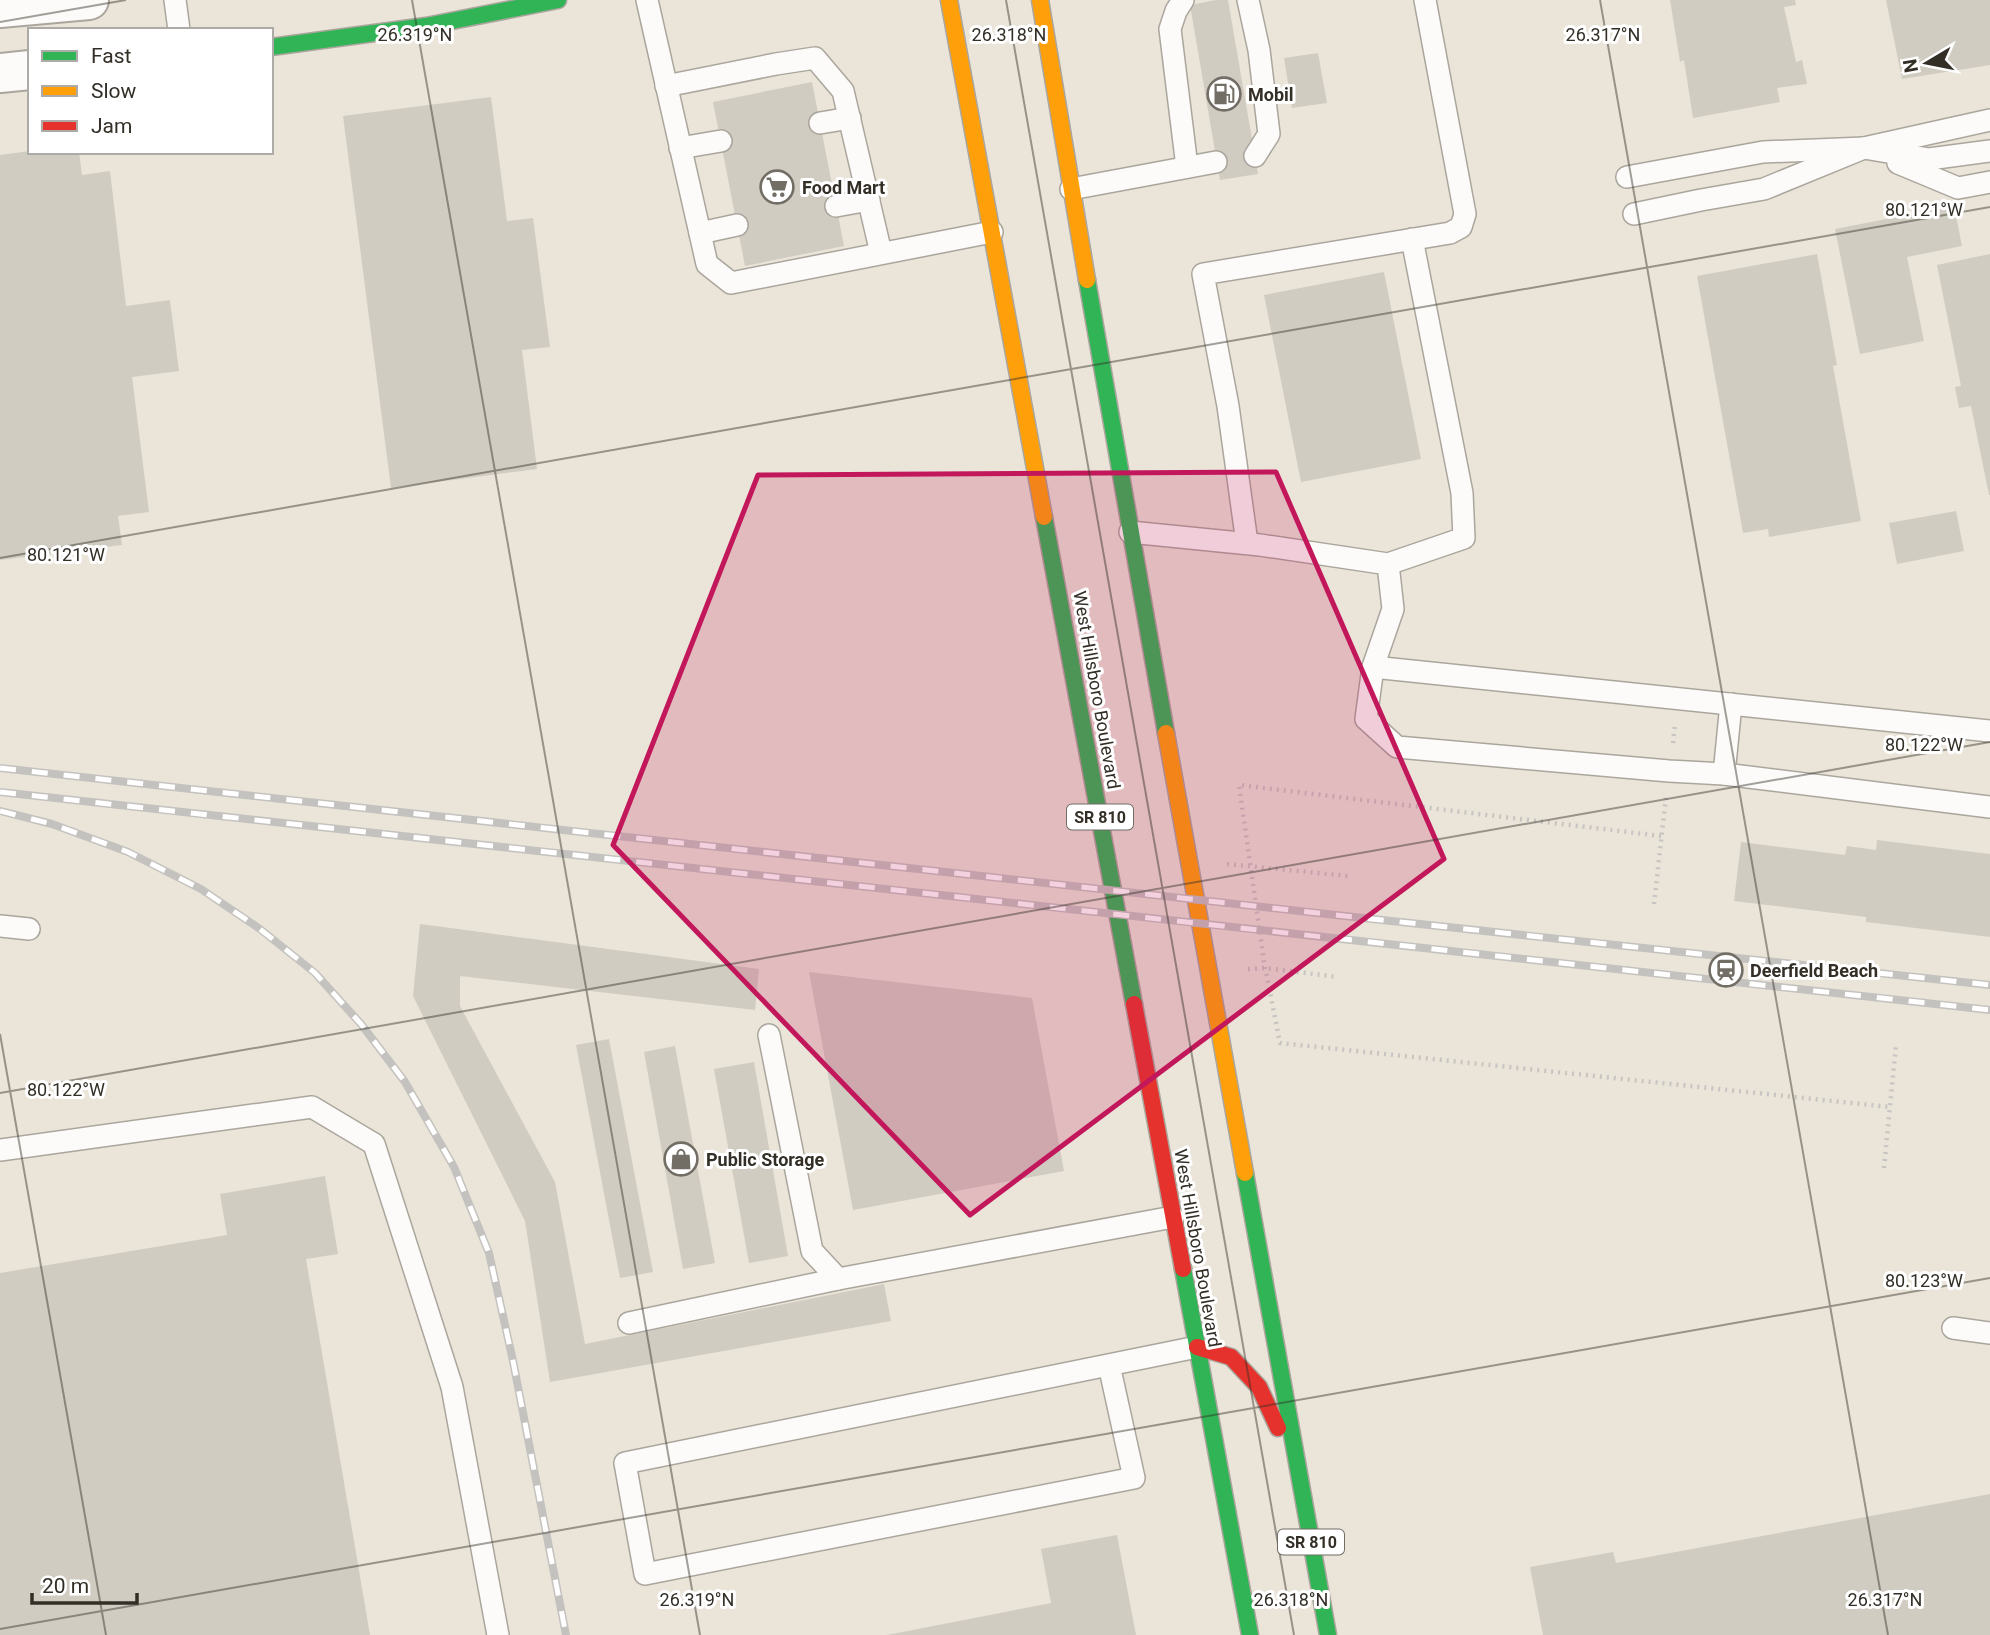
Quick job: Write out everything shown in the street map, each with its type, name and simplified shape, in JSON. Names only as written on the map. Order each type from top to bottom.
[{"type":"main road","points":[[273,47],[426,26],[558,0]]},
{"type":"main road","name":"West Hillsboro Boulevard","points":[[949,0],[1250,1635]]},
{"type":"main road","name":"SR 810","points":[[1040,0],[1130,533],[1328,1635]]},
{"type":"main road","points":[[1197,1347],[1231,1357],[1259,1387],[1299,1475]]},
{"type":"street","points":[[0,8],[89,0]]},
{"type":"street","points":[[0,73],[28,70]]},
{"type":"lane","points":[[175,0],[179,28]]},
{"type":"lane","points":[[647,0],[707,264],[731,283],[992,232]]},
{"type":"lane","points":[[1183,0],[1170,29],[1187,167]]},
{"type":"lane","points":[[1248,0],[1259,50],[1269,134],[1255,156]]},
{"type":"lane","points":[[1247,543],[1228,406],[1203,274],[1450,233],[1461,227],[1465,214],[1425,0]]},
{"type":"lane","points":[[666,86],[815,58],[843,91],[881,253]]},
{"type":"lane","points":[[820,123],[850,118]]},
{"type":"lane","points":[[1634,214],[1764,189],[1864,148],[1990,120]]},
{"type":"lane","points":[[680,148],[721,141]]},
{"type":"lane","points":[[1864,148],[1958,188],[1990,182]]},
{"type":"lane","points":[[1627,177],[1763,152],[1864,148],[1929,159],[1990,151]]},
{"type":"lane","points":[[1071,189],[1216,162]]},
{"type":"lane","points":[[836,206],[869,200]]},
{"type":"lane","points":[[700,233],[737,225]]},
{"type":"lane","points":[[1130,533],[1247,543],[1388,564],[1464,538],[1462,493],[1412,239]]},
{"type":"lane","points":[[1388,564],[1393,609],[1373,667],[1366,719],[1397,747],[1724,774],[1990,807]]},
{"type":"lane","points":[[1373,667],[1990,732]]},
{"type":"lane","points":[[1724,774],[1731,704]]},
{"type":"lane","points":[[0,926],[29,929]]},
{"type":"lane","points":[[769,1035],[812,1251],[838,1279]]},
{"type":"lane","points":[[0,1150],[312,1107],[374,1144],[452,1387],[498,1635]]},
{"type":"lane","points":[[629,1323],[838,1279],[1172,1217]]},
{"type":"lane","points":[[1953,1328],[1990,1333]]},
{"type":"lane","points":[[1110,1365],[1133,1478],[645,1574],[625,1463],[1197,1347]]},
{"type":"path","points":[[1661,836],[1239,785],[1265,968],[1280,1043],[1890,1107]]},
{"type":"path","points":[[1226,864],[1348,876]]},
{"type":"path","points":[[1248,970],[1265,968],[1338,977]]},
{"type":"path","points":[[1884,1168],[1896,1045]]},
{"type":"highlighted area","points":[[1276,472],[1444,859],[970,1215],[613,845],[758,475]]},
{"type":"building","points":[[1228,0],[1258,174],[1220,180],[1190,5]]},
{"type":"building","points":[[1670,0],[1795,0],[1796,5],[1784,7],[1796,62],[1802,60],[1807,84],[1777,88],[1780,102],[1693,118],[1684,60],[1680,62]]},
{"type":"building","points":[[1886,0],[1990,0],[1990,65],[1902,79]]},
{"type":"building","points":[[1318,53],[1327,103],[1292,108],[1284,58]]},
{"type":"building","points":[[812,82],[844,246],[745,266],[713,102]]},
{"type":"building","points":[[491,97],[507,221],[533,218],[550,347],[522,350],[537,469],[391,488],[343,116]]},
{"type":"building","points":[[28,151],[28,154],[79,154],[82,175],[110,171],[126,306],[170,300],[179,371],[132,377],[149,512],[118,516],[122,545],[0,560],[0,155]]},
{"type":"building","points":[[1954,206],[1962,246],[1907,257],[1924,341],[1860,354],[1835,229]]},
{"type":"building","points":[[1817,254],[1837,365],[1833,366],[1861,521],[1769,537],[1768,529],[1743,533],[1697,276]]},
{"type":"building","points":[[1990,254],[1989,495],[1971,406],[1959,408],[1955,387],[1961,386],[1937,265]]},
{"type":"building","points":[[1384,272],[1421,459],[1301,482],[1264,295]]},
{"type":"building","points":[[1956,511],[1964,551],[1897,564],[1889,523]]},
{"type":"building","points":[[1877,840],[1990,854],[1990,937],[1866,922],[1866,917],[1734,901],[1741,842],[1845,855],[1847,846],[1876,850]]},
{"type":"building","points":[[420,924],[759,969],[755,1010],[460,976],[460,1006],[555,1182],[585,1344],[884,1284],[891,1321],[550,1382],[525,1221],[413,996]]},
{"type":"building","points":[[809,972],[1032,998],[1064,1171],[853,1210]]},
{"type":"building","points":[[609,1039],[653,1272],[620,1278],[576,1045]]},
{"type":"building","points":[[675,1046],[715,1263],[683,1269],[644,1052]]},
{"type":"building","points":[[754,1062],[788,1256],[749,1263],[714,1069]]},
{"type":"building","points":[[325,1176],[338,1254],[306,1259],[370,1635],[0,1635],[0,1273],[227,1235],[220,1194]]},
{"type":"building","points":[[1990,1494],[1990,1635],[1543,1635],[1530,1567],[1613,1552],[1616,1563]]},
{"type":"building","points":[[1117,1535],[1136,1635],[887,1635],[1051,1603],[1041,1549]]},
{"type":"railway","points":[[0,768],[1990,985]]},
{"type":"railway","points":[[0,792],[1990,1010]]},
{"type":"railway","points":[[0,811],[52,824],[128,852],[201,889],[260,929],[315,973],[361,1024],[405,1082],[454,1167],[489,1253],[513,1361],[566,1635]]},
{"type":"traffic: fast","points":[[273,47],[426,26],[558,0]]},
{"type":"traffic: fast","points":[[1087,280],[1166,733]]},
{"type":"traffic: fast","points":[[1044,517],[1134,1004]]},
{"type":"traffic: fast","points":[[1245,1173],[1328,1635]]},
{"type":"traffic: fast","points":[[1183,1269],[1250,1635]]},
{"type":"traffic: slow","points":[[949,0],[1044,517]]},
{"type":"traffic: slow","points":[[1040,0],[1087,280]]},
{"type":"traffic: slow","points":[[1166,733],[1245,1173]]},
{"type":"traffic: jam","points":[[1134,1004],[1183,1269]]},
{"type":"traffic: jam","points":[[1197,1347],[1231,1357],[1259,1387],[1278,1428]]},
{"type":"place","name":"Mobil","points":[[1224,94]]},
{"type":"place","name":"Food Mart","points":[[777,187]]},
{"type":"place","name":"Deerfield Beach","points":[[1726,970]]},
{"type":"place","name":"Public Storage","points":[[681,1159]]}]
